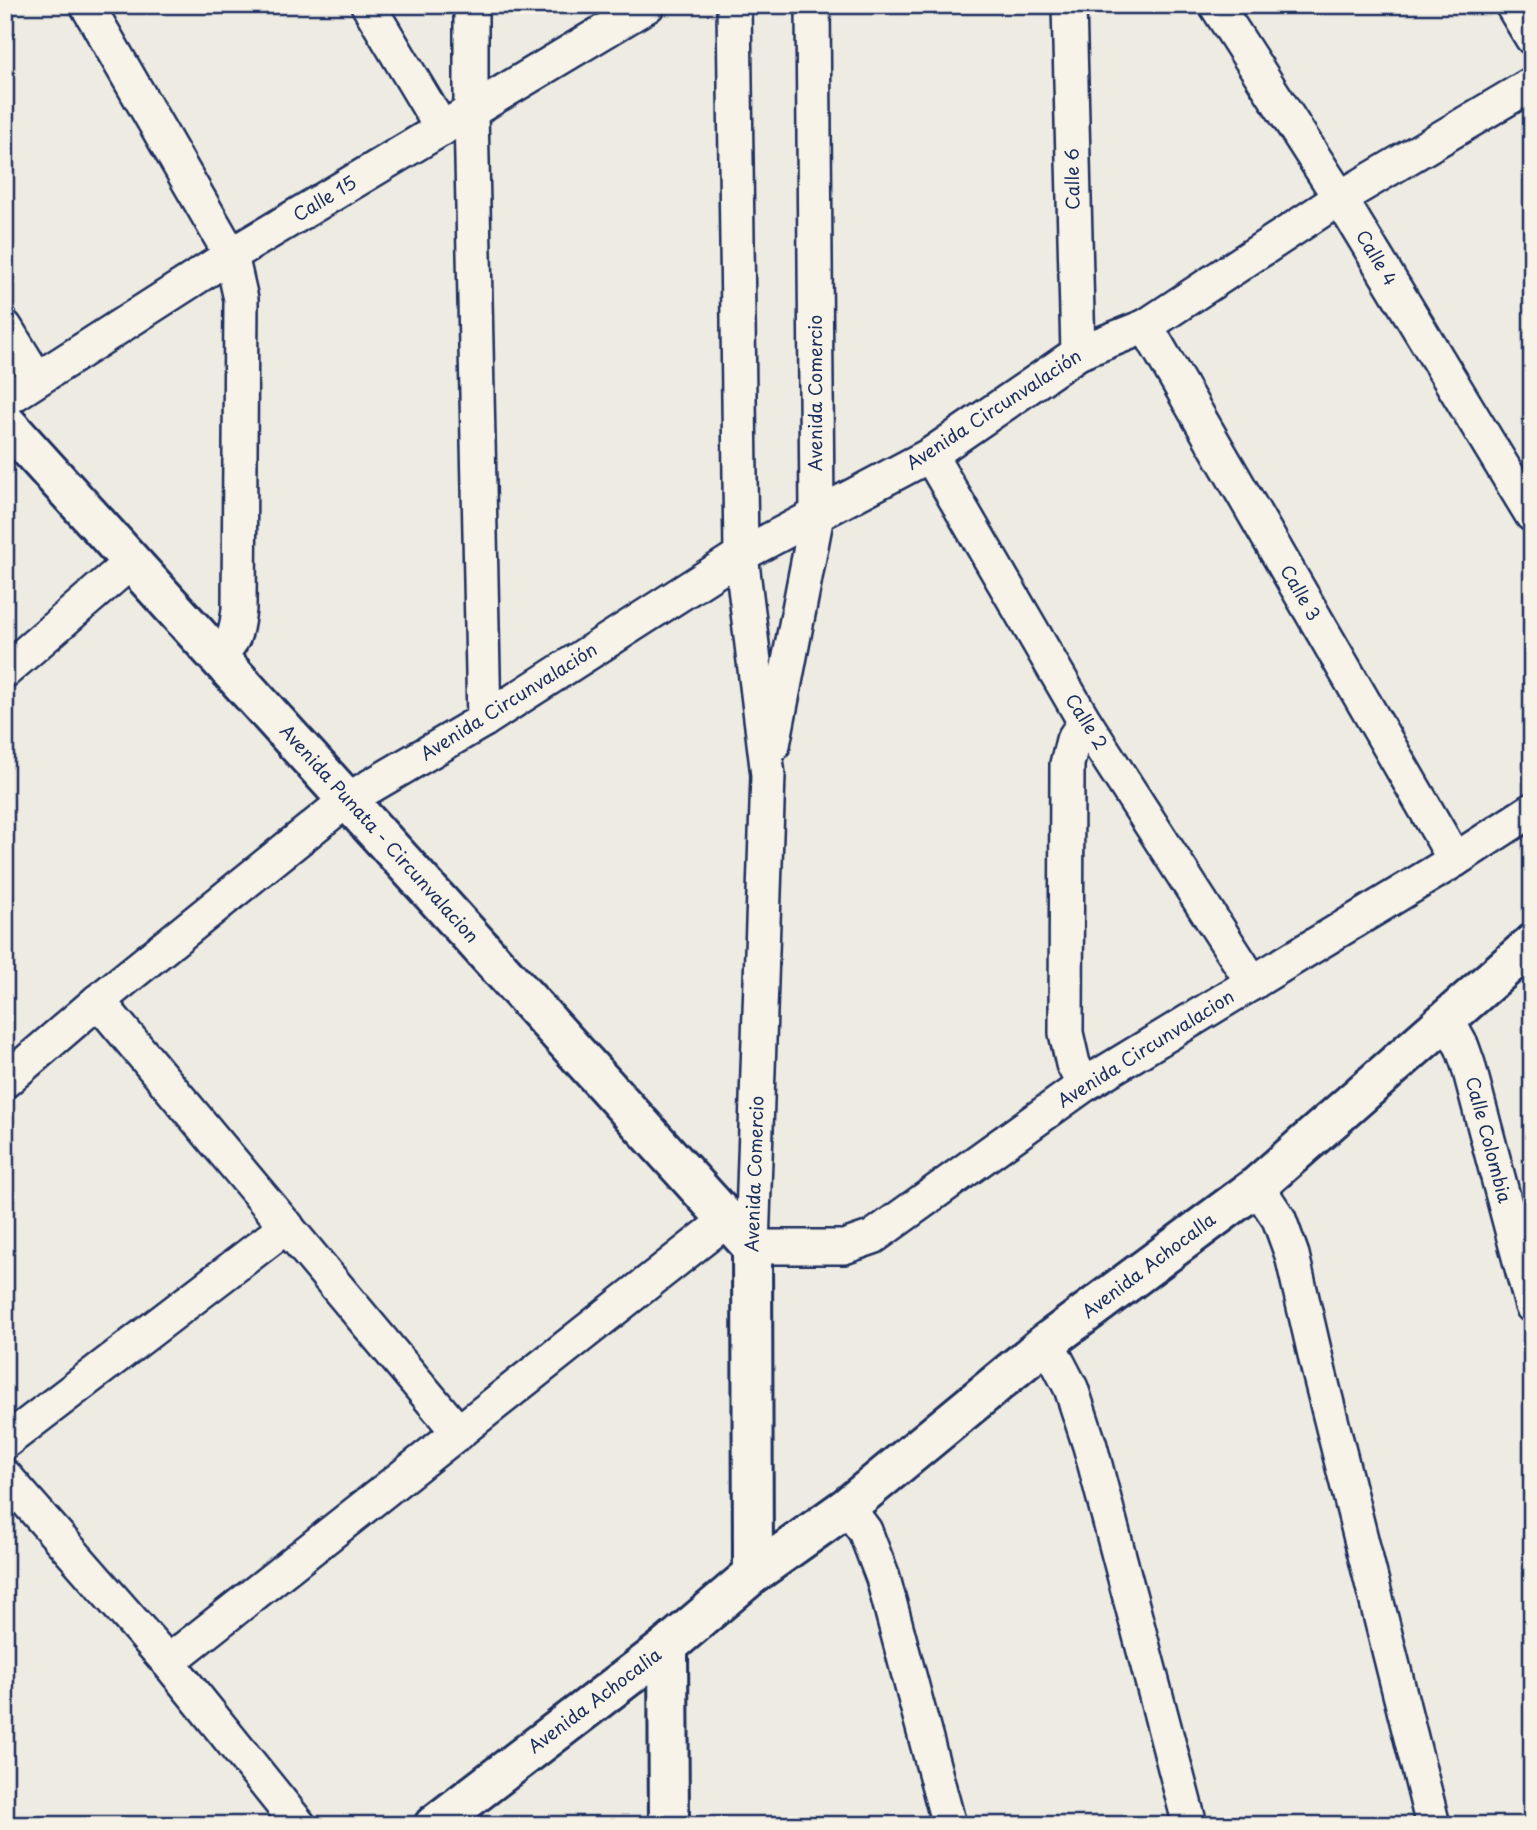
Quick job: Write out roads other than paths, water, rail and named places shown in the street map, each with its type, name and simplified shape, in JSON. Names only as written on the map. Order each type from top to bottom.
[{"type":"street","points":[[87,5],[231,255],[241,299],[239,609],[236,634],[230,645],[217,656]]},
{"type":"street","points":[[368,5],[442,129]]},
{"type":"street","points":[[471,5],[484,720]]},
{"type":"street","name":"Calle 15","points":[[5,400],[231,255],[648,5]]},
{"type":"street","name":"Avenida Comercio","points":[[734,5],[741,555],[768,775]]},
{"type":"street","name":"Avenida Comercio","points":[[753,1573],[740,1233],[768,775],[817,515],[813,5]]},
{"type":"street","name":"Calle 6","points":[[1069,5],[1077,353]]},
{"type":"street","name":"Calle 4","points":[[1216,5],[1340,198],[1532,515]]},
{"type":"street","points":[[1512,5],[1532,38]]},
{"type":"street","name":"Avenida Circunvalación","points":[[5,1081],[98,1001],[347,800],[484,720],[741,555],[930,456],[1077,353],[1146,326],[1340,198],[1532,84]]},
{"type":"street","name":"Calle 3","points":[[1146,326],[1455,860]]},
{"type":"street","points":[[5,327],[37,379]]},
{"type":"street","name":"Avenida Punata - Circunvalacion","points":[[5,422],[740,1233]]},
{"type":"street","name":"Calle 2","points":[[930,456],[1085,722],[1253,983]]},
{"type":"street","points":[[5,671],[132,561]]},
{"type":"street","points":[[1084,1085],[1073,1064],[1066,1033],[1066,764],[1073,740],[1085,722]]},
{"type":"street","name":"Avenida Circunvalacion","points":[[740,1233],[844,1247],[873,1237],[1084,1085],[1455,860],[1532,810]]},
{"type":"street","name":"Avenida Achocalla","points":[[753,1573],[847,1507],[1047,1342],[1257,1186],[1532,944]]},
{"type":"street","points":[[98,1001],[459,1433]]},
{"type":"street","name":"Calle Colombia","points":[[1446,1018],[1462,1046],[1468,1064],[1532,1306]]},
{"type":"street","points":[[1257,1186],[1279,1219],[1292,1255],[1433,1825]]},
{"type":"street","points":[[5,1441],[286,1226]]},
{"type":"street","points":[[168,1662],[459,1433],[740,1233]]},
{"type":"street","points":[[1047,1342],[1072,1388],[1090,1446],[1190,1825]]},
{"type":"street","points":[[5,1476],[168,1662],[299,1825]]},
{"type":"street","points":[[847,1507],[865,1531],[883,1578],[949,1825]]},
{"type":"street","name":"Avenida Achocalia","points":[[440,1823],[668,1646],[753,1573]]},
{"type":"street","points":[[668,1646],[669,1825]]}]
